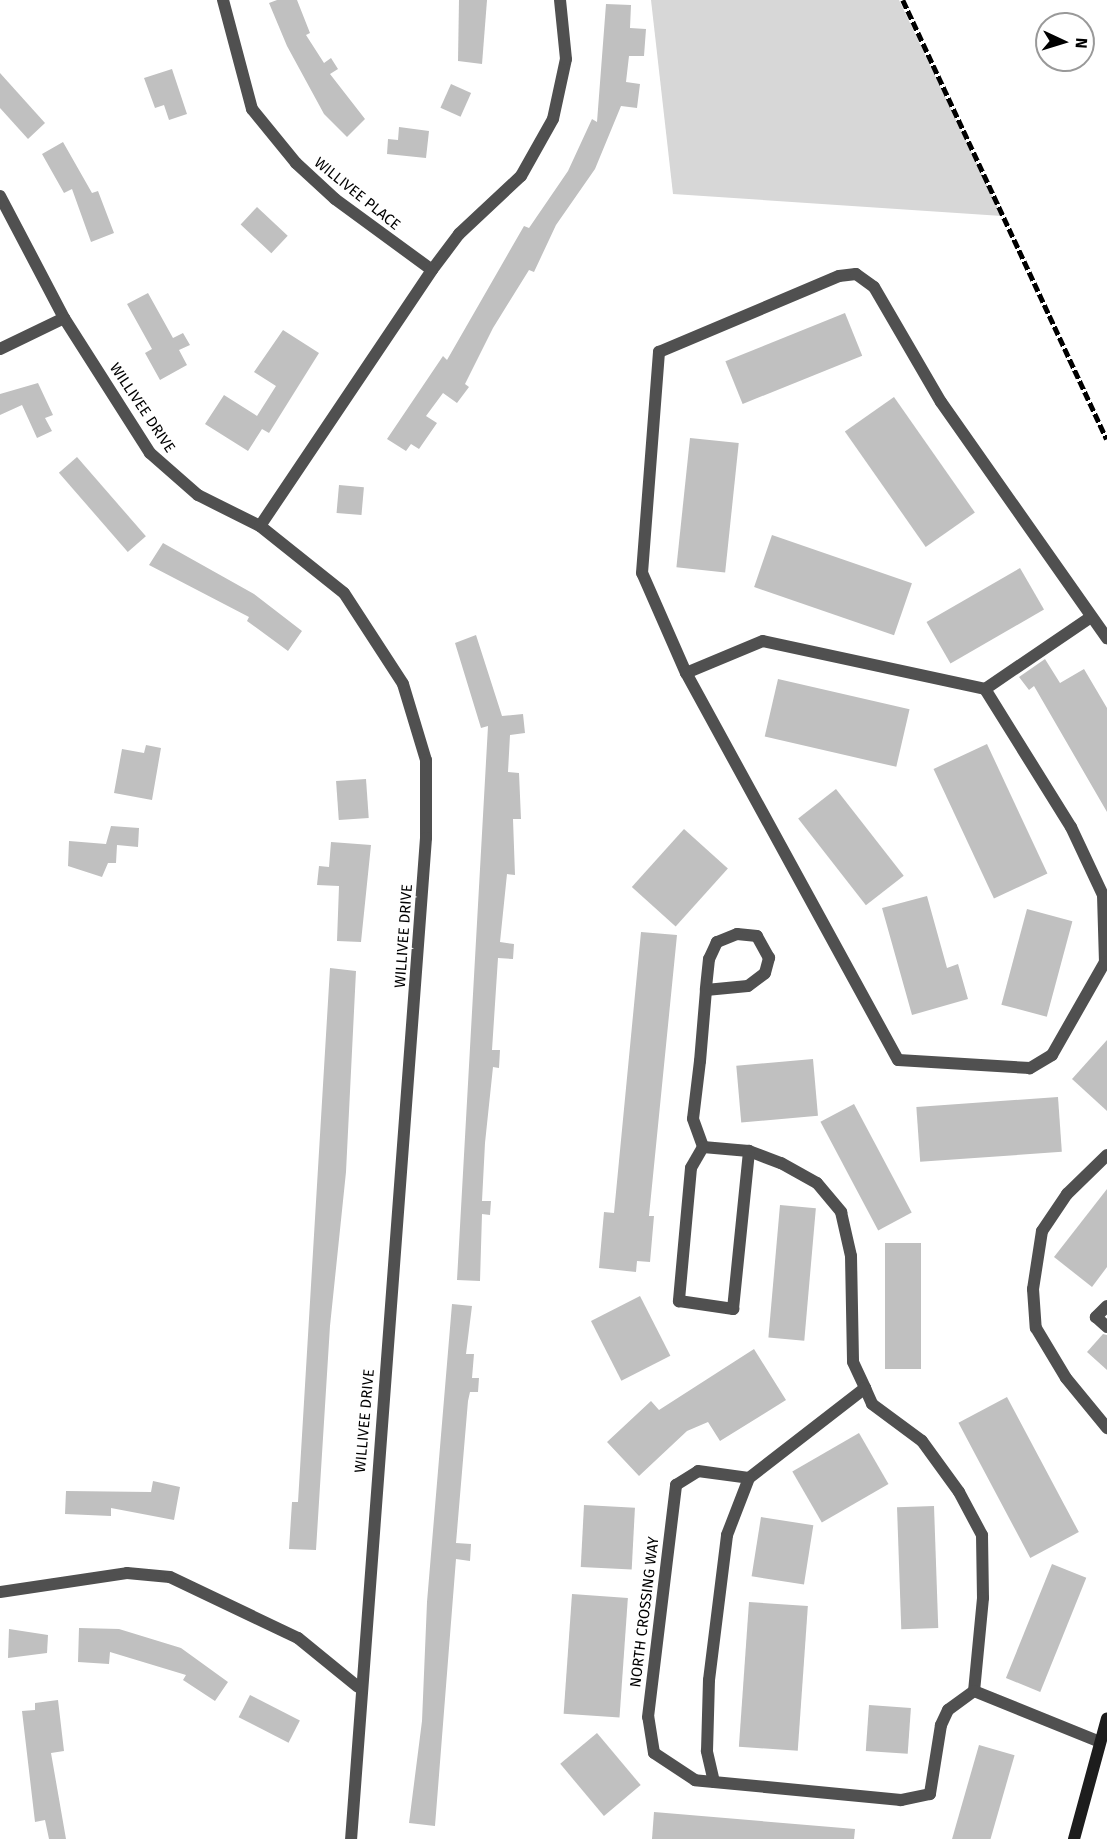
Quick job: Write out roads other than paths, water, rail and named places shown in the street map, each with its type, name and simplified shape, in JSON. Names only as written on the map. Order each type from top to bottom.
[{"type":"main road","points":[[1074,1839],[1098,1741],[1107,1718]]},
{"type":"street","name":"WILLIVEE PLACE","points":[[223,0],[252,109],[296,163],[335,199],[432,270]]},
{"type":"street","points":[[260,526],[432,270],[459,234],[521,176],[553,118],[566,59],[560,0]]},
{"type":"street","name":"WILLIVEE DRIVE","points":[[0,196],[64,318],[150,453],[198,495],[260,526],[315,565],[374,634],[403,684],[426,760],[426,838],[358,1687],[351,1839]]},
{"type":"street","points":[[686,673],[763,641],[985,689],[1071,827],[1103,895],[1105,962],[1052,1055],[1030,1068],[898,1060],[686,673],[642,573],[659,352],[839,276],[856,274],[874,287],[941,402],[1107,638]]},
{"type":"street","points":[[0,349],[64,318]]},
{"type":"street","points":[[985,689],[1091,617]]},
{"type":"street","points":[[704,1147],[693,1119],[705,990],[717,942],[737,934],[756,936],[769,958],[765,973],[748,986],[705,990]]},
{"type":"street","points":[[704,1147],[691,1168],[679,1302],[733,1309],[749,1151]]},
{"type":"street","points":[[704,1147],[749,1151],[817,1183],[841,1212],[851,1256],[853,1362],[872,1404],[922,1441],[982,1535],[974,1691],[1098,1741]]},
{"type":"street","points":[[1107,1155],[1067,1194],[1042,1231],[1033,1289],[1036,1328],[1066,1378],[1107,1428]]},
{"type":"street","points":[[1107,1306],[1095,1317],[1107,1327]]},
{"type":"street","points":[[714,1782],[707,1751],[709,1680],[728,1535],[749,1478],[865,1388]]},
{"type":"street","name":"NORTH CROSSING WAY","points":[[749,1478],[698,1471],[676,1485],[648,1717],[654,1753],[695,1780],[901,1800],[930,1794],[941,1725],[948,1710],[974,1691]]},
{"type":"street","points":[[0,1592],[127,1573],[171,1577],[298,1638],[358,1687]]},
{"type":"railway","points":[[903,0],[1107,439]]}]
